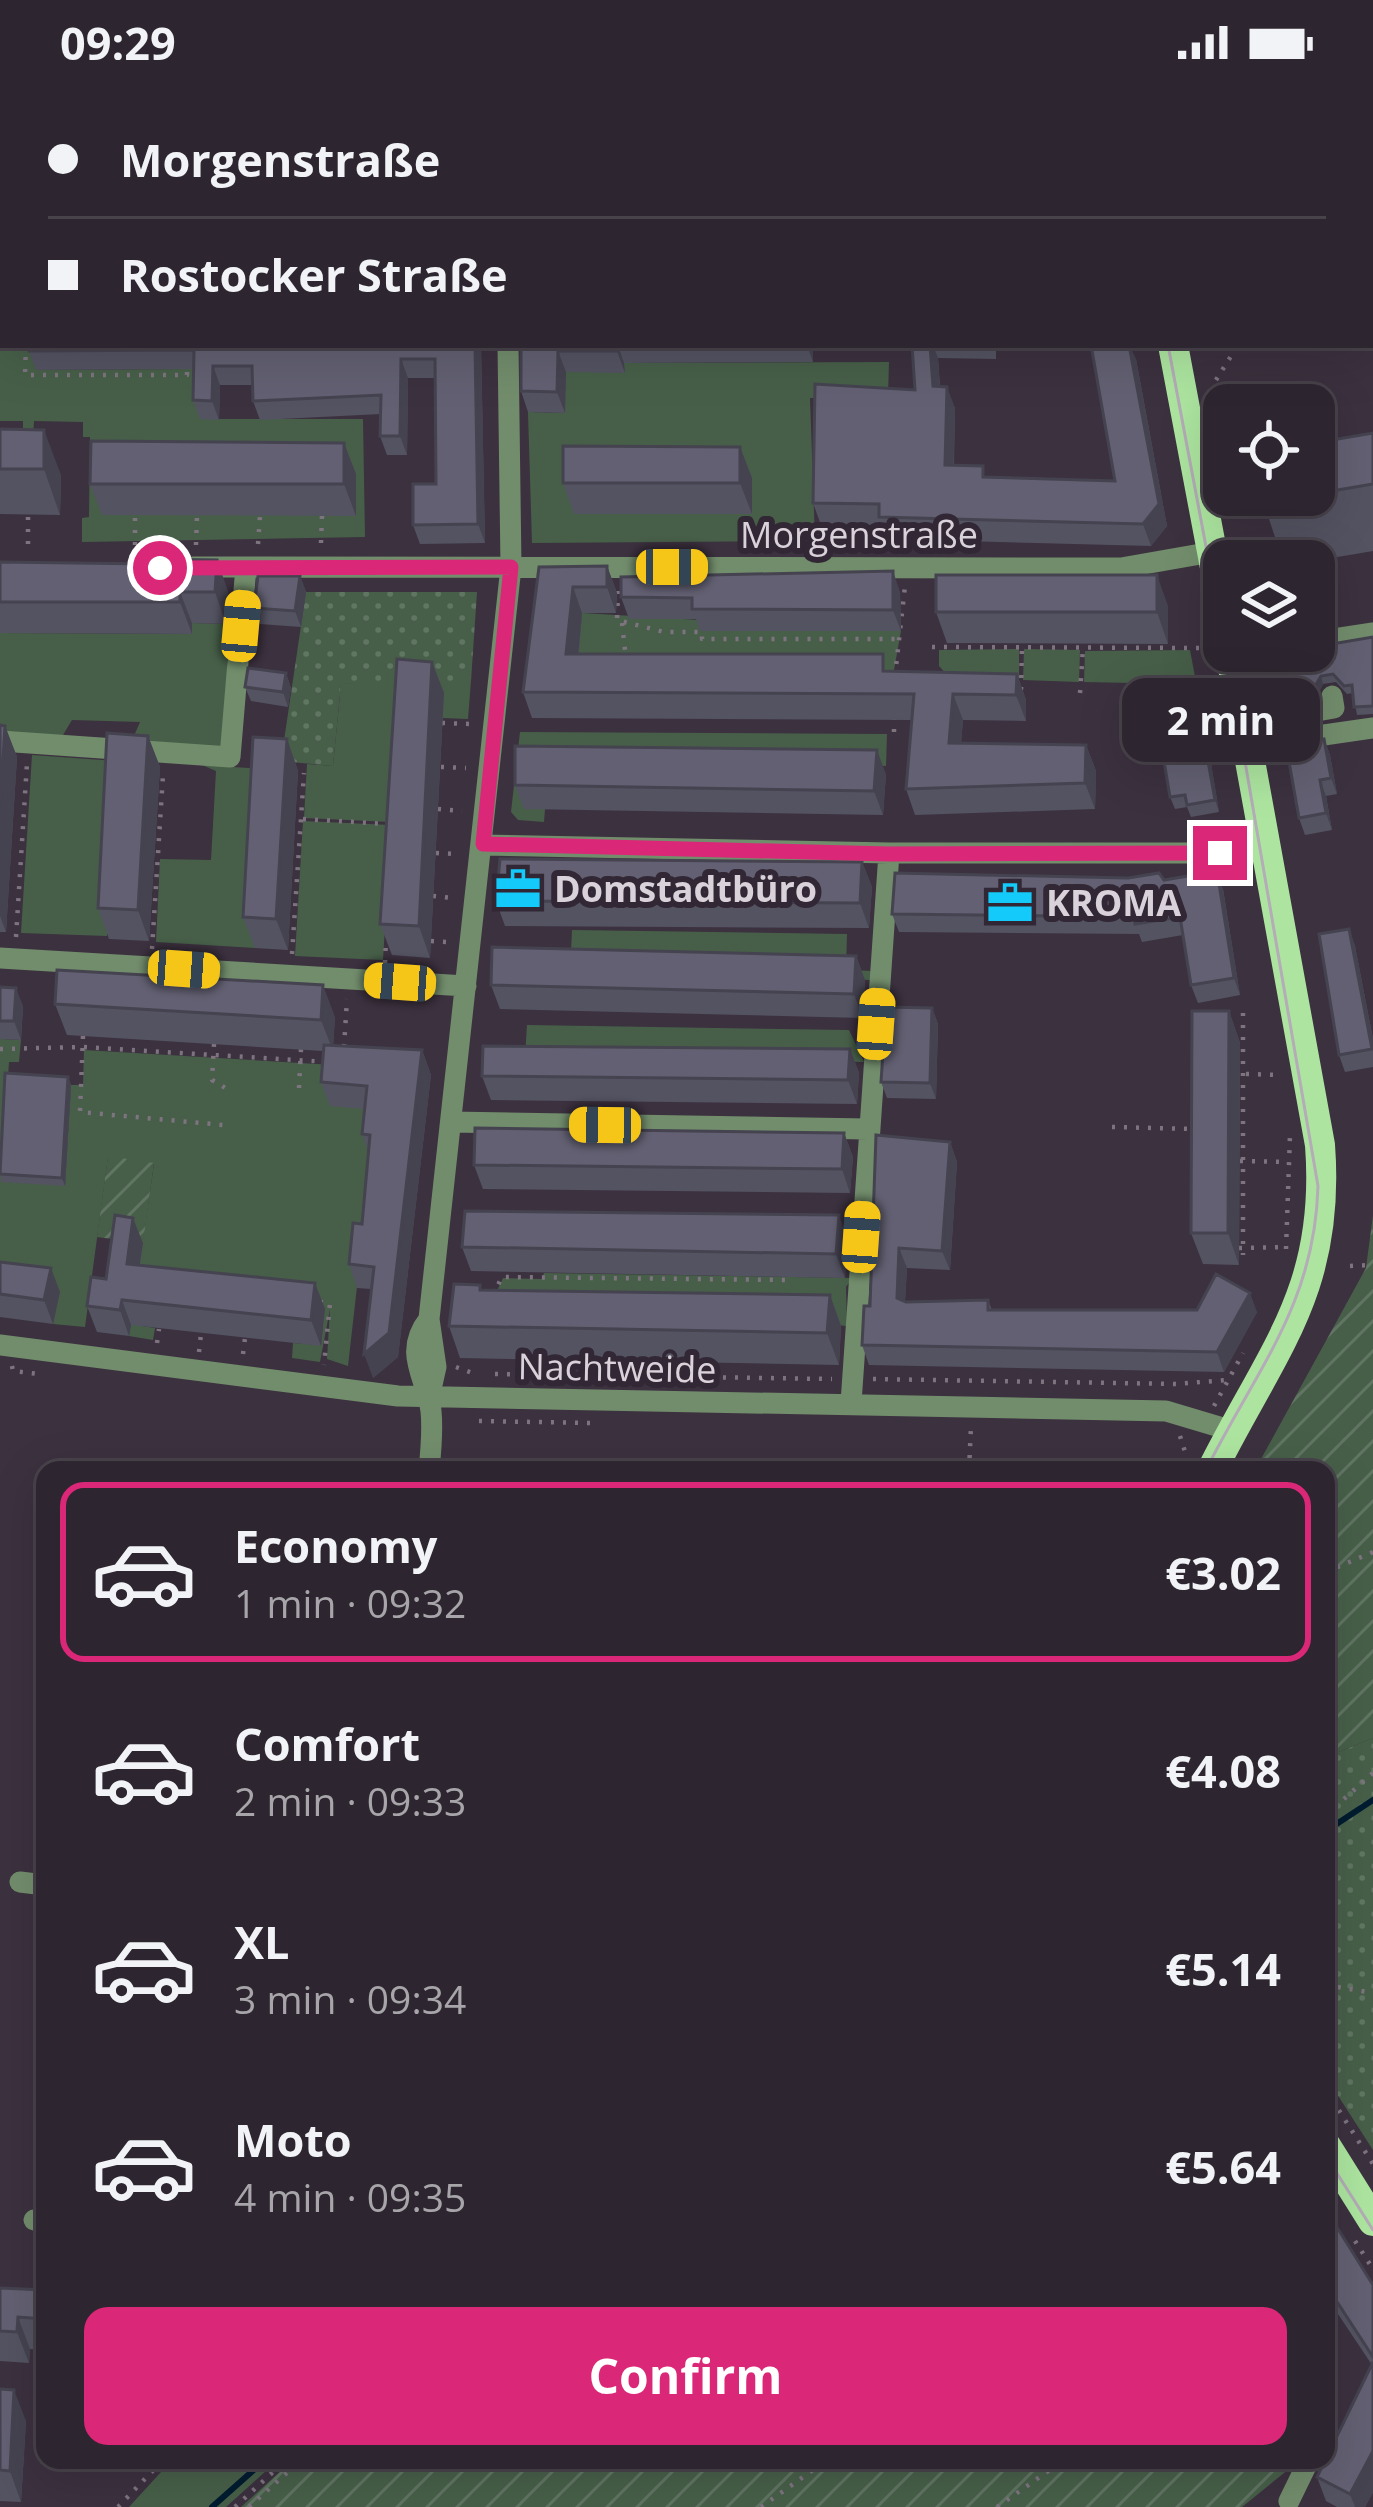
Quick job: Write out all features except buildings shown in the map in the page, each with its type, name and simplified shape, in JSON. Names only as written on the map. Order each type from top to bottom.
[{"type":"main road","points":[[1174,348],[1210,540]]},
{"type":"main road","points":[[1202,1461],[1233,1431],[1299,1311],[1315,1257],[1321,1206],[1320,1145],[1248,748],[1225,672]]},
{"type":"main road","points":[[1335,2160],[1373,2221]]},
{"type":"street","points":[[429,1461],[429,1398],[417,1367],[420,1330],[429,1319],[511,567],[508,348]]},
{"type":"street","name":"Morgenstraße","points":[[160,568],[1121,568],[1203,554]]},
{"type":"street","points":[[0,741],[230,757],[246,567]]},
{"type":"street","points":[[1335,642],[1373,633]]},
{"type":"street","points":[[1248,748],[1305,706],[1341,704]]},
{"type":"street","points":[[1305,706],[1310,737],[1373,728]]},
{"type":"street","points":[[483,844],[889,854],[1267,853]]},
{"type":"street","points":[[851,1403],[889,854]]},
{"type":"street","points":[[8,950],[466,986]]},
{"type":"street","points":[[451,1122],[868,1129]]},
{"type":"street","name":"Nachtweide","points":[[0,1345],[429,1398],[1166,1411],[1233,1431]]},
{"type":"street","points":[[20,1882],[36,1884]]},
{"type":"street","points":[[1291,2505],[1305,2469]]},
{"type":"path","points":[[26,348],[26,375],[187,375],[187,360]]},
{"type":"path","points":[[1216,380],[1236,348]]},
{"type":"path","points":[[28,514],[28,544]]},
{"type":"path","points":[[135,515],[135,545]]},
{"type":"path","points":[[196,545],[197,516]]},
{"type":"path","points":[[258,544],[260,516]]},
{"type":"path","points":[[321,543],[322,516]]},
{"type":"path","points":[[618,585],[626,678]]},
{"type":"path","points":[[894,681],[905,586]]},
{"type":"path","points":[[622,623],[664,632],[702,632],[702,638],[900,639]]},
{"type":"path","points":[[932,646],[1203,650]]},
{"type":"path","points":[[1021,691],[1022,647]]},
{"type":"path","points":[[1080,693],[1083,648]]},
{"type":"path","points":[[894,699],[894,736]]},
{"type":"path","points":[[442,723],[495,726]]},
{"type":"path","points":[[8,950],[28,743]]},
{"type":"path","points":[[152,949],[164,752]]},
{"type":"path","points":[[441,766],[466,768]]},
{"type":"path","points":[[291,960],[304,773]]},
{"type":"path","points":[[438,809],[462,811]]},
{"type":"path","points":[[301,819],[393,824]]},
{"type":"path","points":[[436,854],[457,854]]},
{"type":"path","points":[[434,896],[452,898]]},
{"type":"path","points":[[385,963],[388,917]]},
{"type":"path","points":[[431,941],[448,942]]},
{"type":"path","points":[[0,1049],[82,1047],[343,1062],[347,993]]},
{"type":"path","points":[[1243,1013],[1242,1250],[1286,1247]]},
{"type":"path","points":[[82,1036],[80,1112],[224,1126]]},
{"type":"path","points":[[125,1049],[126,1039]]},
{"type":"path","points":[[169,1052],[170,1042]]},
{"type":"path","points":[[214,1044],[212,1079],[227,1089]]},
{"type":"path","points":[[256,1057],[257,1047]]},
{"type":"path","points":[[299,1088],[301,1049]]},
{"type":"path","points":[[1242,1073],[1282,1075]]},
{"type":"path","points":[[60,1077],[81,1078]]},
{"type":"path","points":[[1112,1127],[1196,1129],[1196,1149]]},
{"type":"path","points":[[1241,1161],[1286,1162]]},
{"type":"path","points":[[1284,1262],[1287,1174]]},
{"type":"path","points":[[1350,1266],[1373,1265]]},
{"type":"path","points":[[494,1310],[493,1295],[502,1277],[793,1280]]},
{"type":"path","points":[[474,1294],[493,1295]]},
{"type":"path","points":[[306,1300],[330,1303],[324,1365]]},
{"type":"path","points":[[157,1343],[159,1329]]},
{"type":"path","points":[[200,1348],[201,1334]]},
{"type":"path","points":[[243,1354],[245,1338]]},
{"type":"path","points":[[1223,1387],[1251,1341]]},
{"type":"path","points":[[969,1461],[971,1426]]},
{"type":"path","points":[[1335,1568],[1373,1552]]},
{"type":"path","points":[[1335,1807],[1373,1773]]},
{"type":"path","points":[[1335,1986],[1373,1993]]},
{"type":"path","points":[[1335,2104],[1373,2164]]},
{"type":"path","points":[[118,2507],[154,2469]]},
{"type":"path","points":[[235,2507],[276,2469]]},
{"type":"path","points":[[248,2507],[291,2469]]},
{"type":"path","points":[[761,2507],[814,2469]]},
{"type":"path","points":[[998,2507],[1051,2469]]},
{"type":"green space","points":[[0,348],[36,348],[37,370],[183,369],[201,348],[201,419],[363,419],[365,537],[82,542],[82,518],[89,517],[90,437],[83,437],[83,422],[34,421],[33,437],[23,437],[23,421],[0,421]]},
{"type":"green space","points":[[889,362],[888,397],[810,398],[815,541],[532,543],[528,412],[564,413],[566,372],[624,363]]},
{"type":"green space","points":[[306,592],[477,592],[471,681],[341,684],[333,766],[281,761]]},
{"type":"green space","points":[[582,613],[700,620],[701,631],[901,631],[892,681],[576,680]]},
{"type":"green space","points":[[192,623],[228,624],[226,749],[131,743],[140,722],[72,720],[60,740],[0,737],[0,633],[191,634]]},
{"type":"green space","points":[[1019,649],[1019,681],[951,679],[939,666],[939,650]]},
{"type":"green space","points":[[1024,649],[1080,650],[1079,682],[1023,680]]},
{"type":"green space","points":[[1190,650],[1201,709],[1132,719],[1133,683],[1084,682],[1085,651]]},
{"type":"green space","points":[[471,681],[468,719],[442,718],[391,822],[304,818],[307,764],[333,766],[341,684]]},
{"type":"green space","points":[[520,732],[887,734],[886,766],[540,763],[524,808],[545,809],[544,822],[518,820],[511,812]]},
{"type":"green space","points":[[32,755],[116,761],[107,936],[21,933]]},
{"type":"green space","points":[[202,765],[265,769],[255,948],[156,942],[160,859],[211,860],[216,771]]},
{"type":"green space","points":[[303,821],[391,825],[383,960],[295,956]]},
{"type":"green space","points":[[572,930],[847,934],[846,970],[873,971],[872,980],[570,973]]},
{"type":"green space","points":[[527,1025],[849,1030],[864,1062],[525,1057]]},
{"type":"green space","points":[[0,1039],[21,1040],[19,1062],[9,1062],[1,1181],[65,1185],[71,1085],[83,1085],[84,1050],[333,1065],[377,1110],[348,1366],[327,1359],[330,1309],[320,1362],[292,1358],[293,1343],[321,1345],[324,1309],[142,1326],[155,1328],[153,1340],[129,1336],[154,1164],[108,1157],[85,1327],[53,1324],[59,1292],[0,1284]]},
{"type":"green space","points":[[108,1156],[154,1163],[143,1243],[97,1237]]},
{"type":"green space","points":[[1373,1215],[1373,1738],[1335,1753],[1335,1461],[1260,1461],[1366,1268]]},
{"type":"green space","points":[[544,1273],[852,1278],[846,1287],[847,1326],[496,1293],[503,1278],[542,1279]]},
{"type":"green space","points":[[1373,1738],[1373,2150],[1335,2091],[1335,1753]]},
{"type":"green space","points":[[164,2469],[268,2469],[226,2507],[129,2507]]},
{"type":"green space","points":[[283,2469],[1289,2469],[1242,2507],[241,2507]]},
{"type":"waterway","points":[[1335,1825],[1373,1800]]},
{"type":"waterway","points":[[212,2507],[255,2469]]},
{"type":"tram line","points":[[1169,348],[1205,540]]},
{"type":"tram line","points":[[1211,1461],[1294,1301],[1314,1228],[1318,1186],[1230,672]]},
{"type":"tram line","points":[[1335,2170],[1373,2230]]},
{"type":"place","name":"Domstadtbüro","points":[[518,889]]},
{"type":"place","name":"KROMA","points":[[1010,903]]},
{"type":"route","points":[[160,568],[511,567],[483,844],[889,854],[1220,853]]}]
